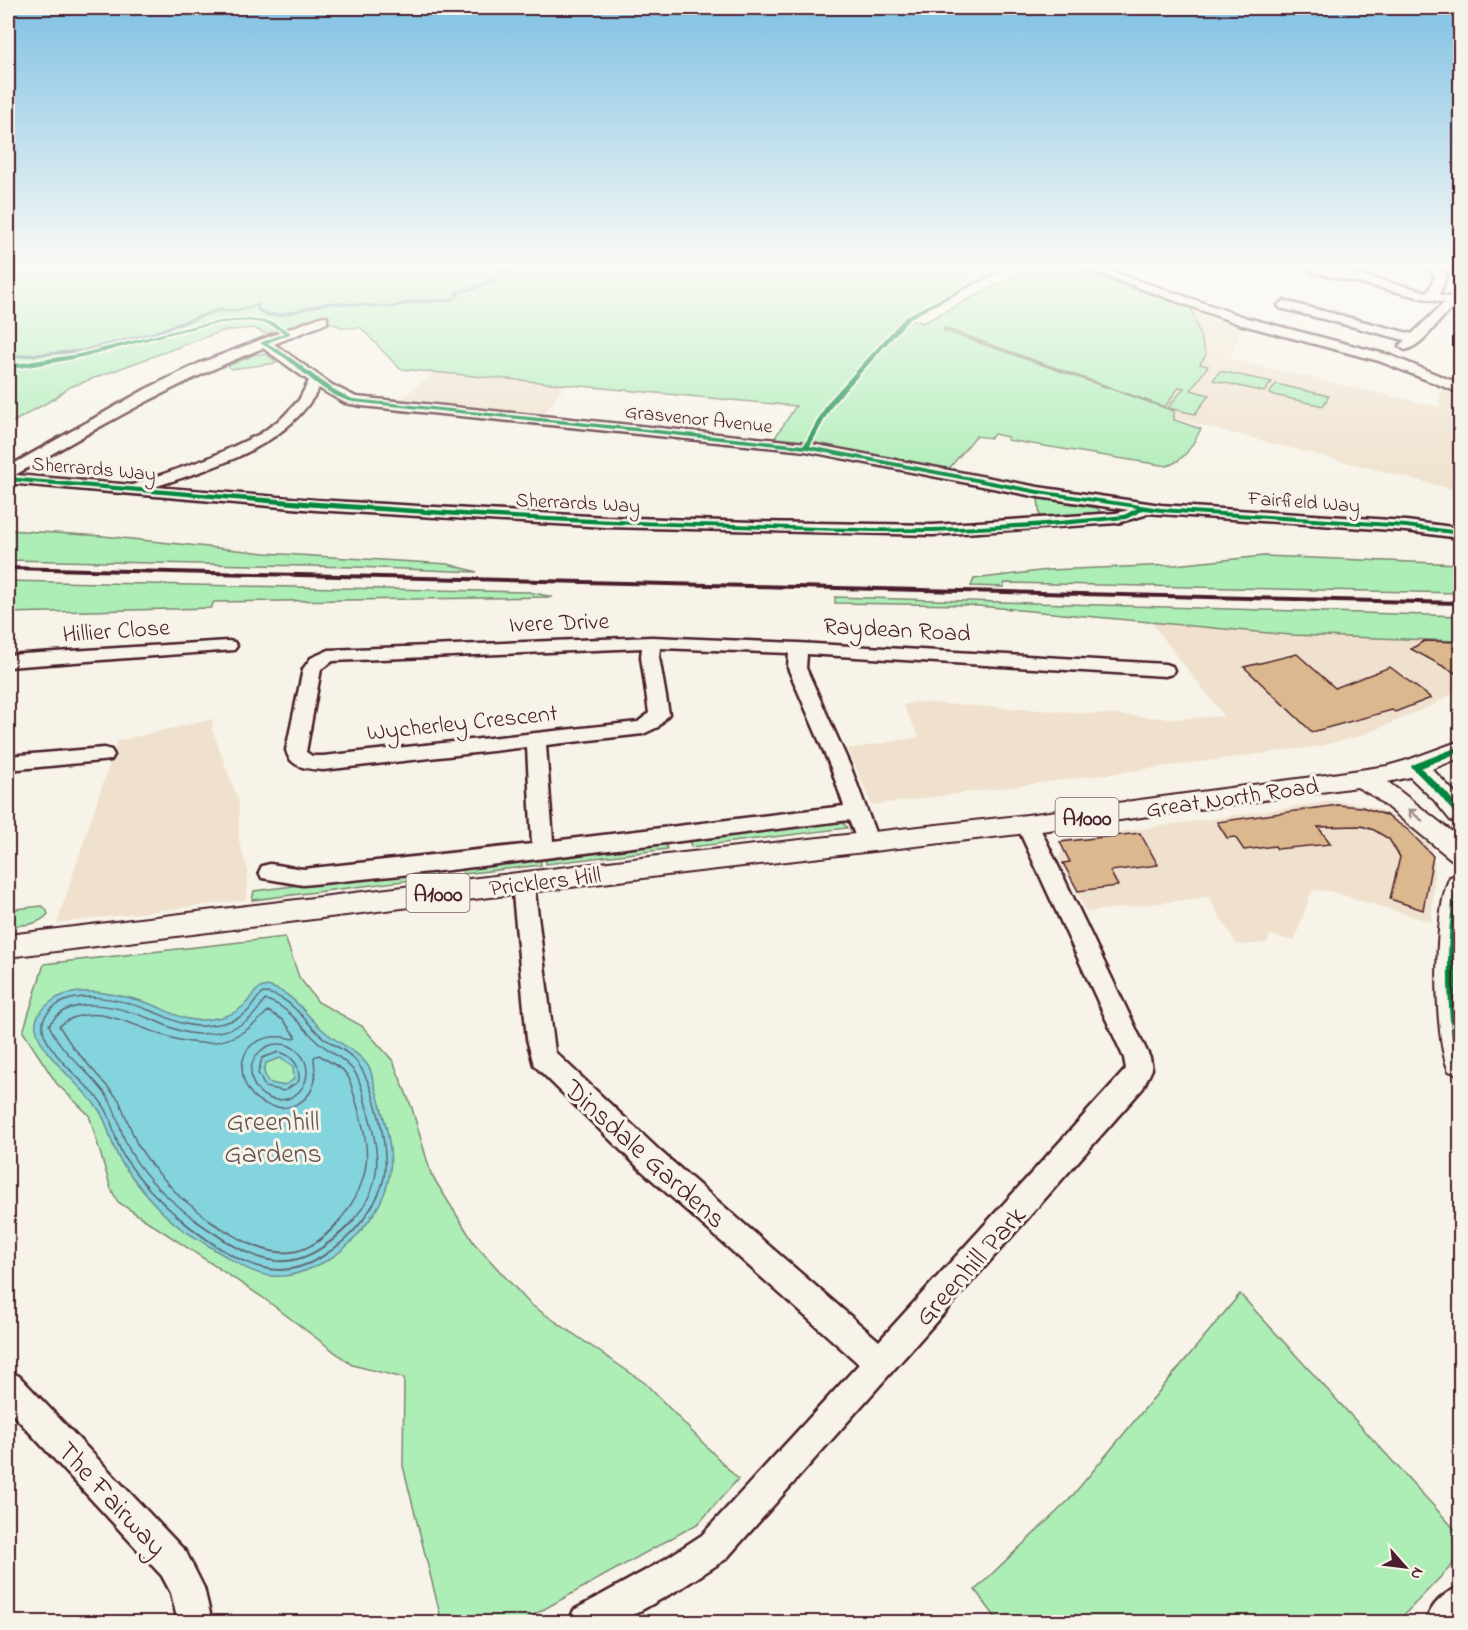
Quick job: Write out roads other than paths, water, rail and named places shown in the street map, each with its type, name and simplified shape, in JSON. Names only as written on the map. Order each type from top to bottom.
[{"type":"main road","name":"A1000","points":[[1415,767],[1461,749]]},
{"type":"main road","name":"Great North Road","points":[[868,843],[1362,779],[1415,767]]},
{"type":"main road","points":[[1415,767],[1461,815]]},
{"type":"main road","points":[[1362,779],[1384,791],[1461,852]]},
{"type":"main road","name":"Pricklers Hill","points":[[8,946],[683,863],[868,843]]},
{"type":"main road","points":[[1461,884],[1453,923],[1451,963],[1456,1036],[1461,1062]]},
{"type":"street","points":[[8,473],[151,392],[205,366],[271,340]]},
{"type":"street","points":[[1316,340],[1384,358],[1460,388]]},
{"type":"street","points":[[1384,358],[1414,340]]},
{"type":"street","name":"Grasvenor Avenue","points":[[263,343],[296,362],[317,380],[352,400],[806,447],[1038,492],[1144,507]]},
{"type":"street","points":[[129,490],[198,468],[262,438],[281,426],[300,409],[317,380]]},
{"type":"street","name":"Sherrards Way","points":[[8,479],[315,505],[606,522],[876,530],[1040,525],[1126,516],[1144,507]]},
{"type":"street","name":"Fairfield Way","points":[[1144,507],[1406,526],[1461,533]]},
{"type":"street","name":"Ivere Drive","points":[[322,659],[342,654],[652,642],[798,648]]},
{"type":"street","name":"Wycherley Crescent","points":[[322,659],[312,669],[296,750],[302,761],[323,763],[635,730],[651,723],[659,714],[650,657],[652,642]]},
{"type":"street","name":"Hillier Close","points":[[8,661],[228,646]]},
{"type":"street","name":"Raydean Road","points":[[868,843],[841,768],[797,668],[798,648],[1165,670]]},
{"type":"street","points":[[536,740],[543,850]]},
{"type":"street","points":[[8,763],[104,755]]},
{"type":"street","points":[[270,872],[303,877],[450,862],[857,812]]},
{"type":"street","name":"Greenhill Park","points":[[586,1623],[671,1575],[714,1547],[1134,1080],[1138,1069],[1137,1058],[1027,824]]},
{"type":"street","points":[[676,834],[683,863]]},
{"type":"street","points":[[449,892],[450,862]]},
{"type":"street","name":"Dinsdale Gardens","points":[[523,884],[538,1039],[543,1057],[651,1161],[881,1363]]},
{"type":"street","name":"The Fairway","points":[[8,1387],[174,1564],[187,1588],[195,1623]]},
{"type":"street","points":[[1443,1623],[1461,1604]]},
{"type":"water","points":[[262,987],[276,989],[292,998],[316,1024],[365,1062],[370,1069],[384,1118],[391,1159],[389,1178],[383,1198],[371,1219],[352,1241],[336,1255],[315,1267],[281,1276],[264,1275],[239,1264],[183,1230],[158,1207],[118,1157],[99,1110],[45,1049],[36,1028],[38,1017],[45,1007],[61,996],[74,993],[102,993],[132,998],[184,1018],[199,1020],[219,1018],[237,1011]],"holes":[[[280,1058],[293,1066],[294,1079],[291,1082],[282,1085],[268,1082],[264,1072],[266,1063]]]},
{"type":"waterway","points":[[8,357],[82,351],[126,340]]},
{"type":"railway","points":[[8,568],[1460,603]]},
{"type":"park label","name":"Greenhill Gardens","points":[[273,1136]]}]
